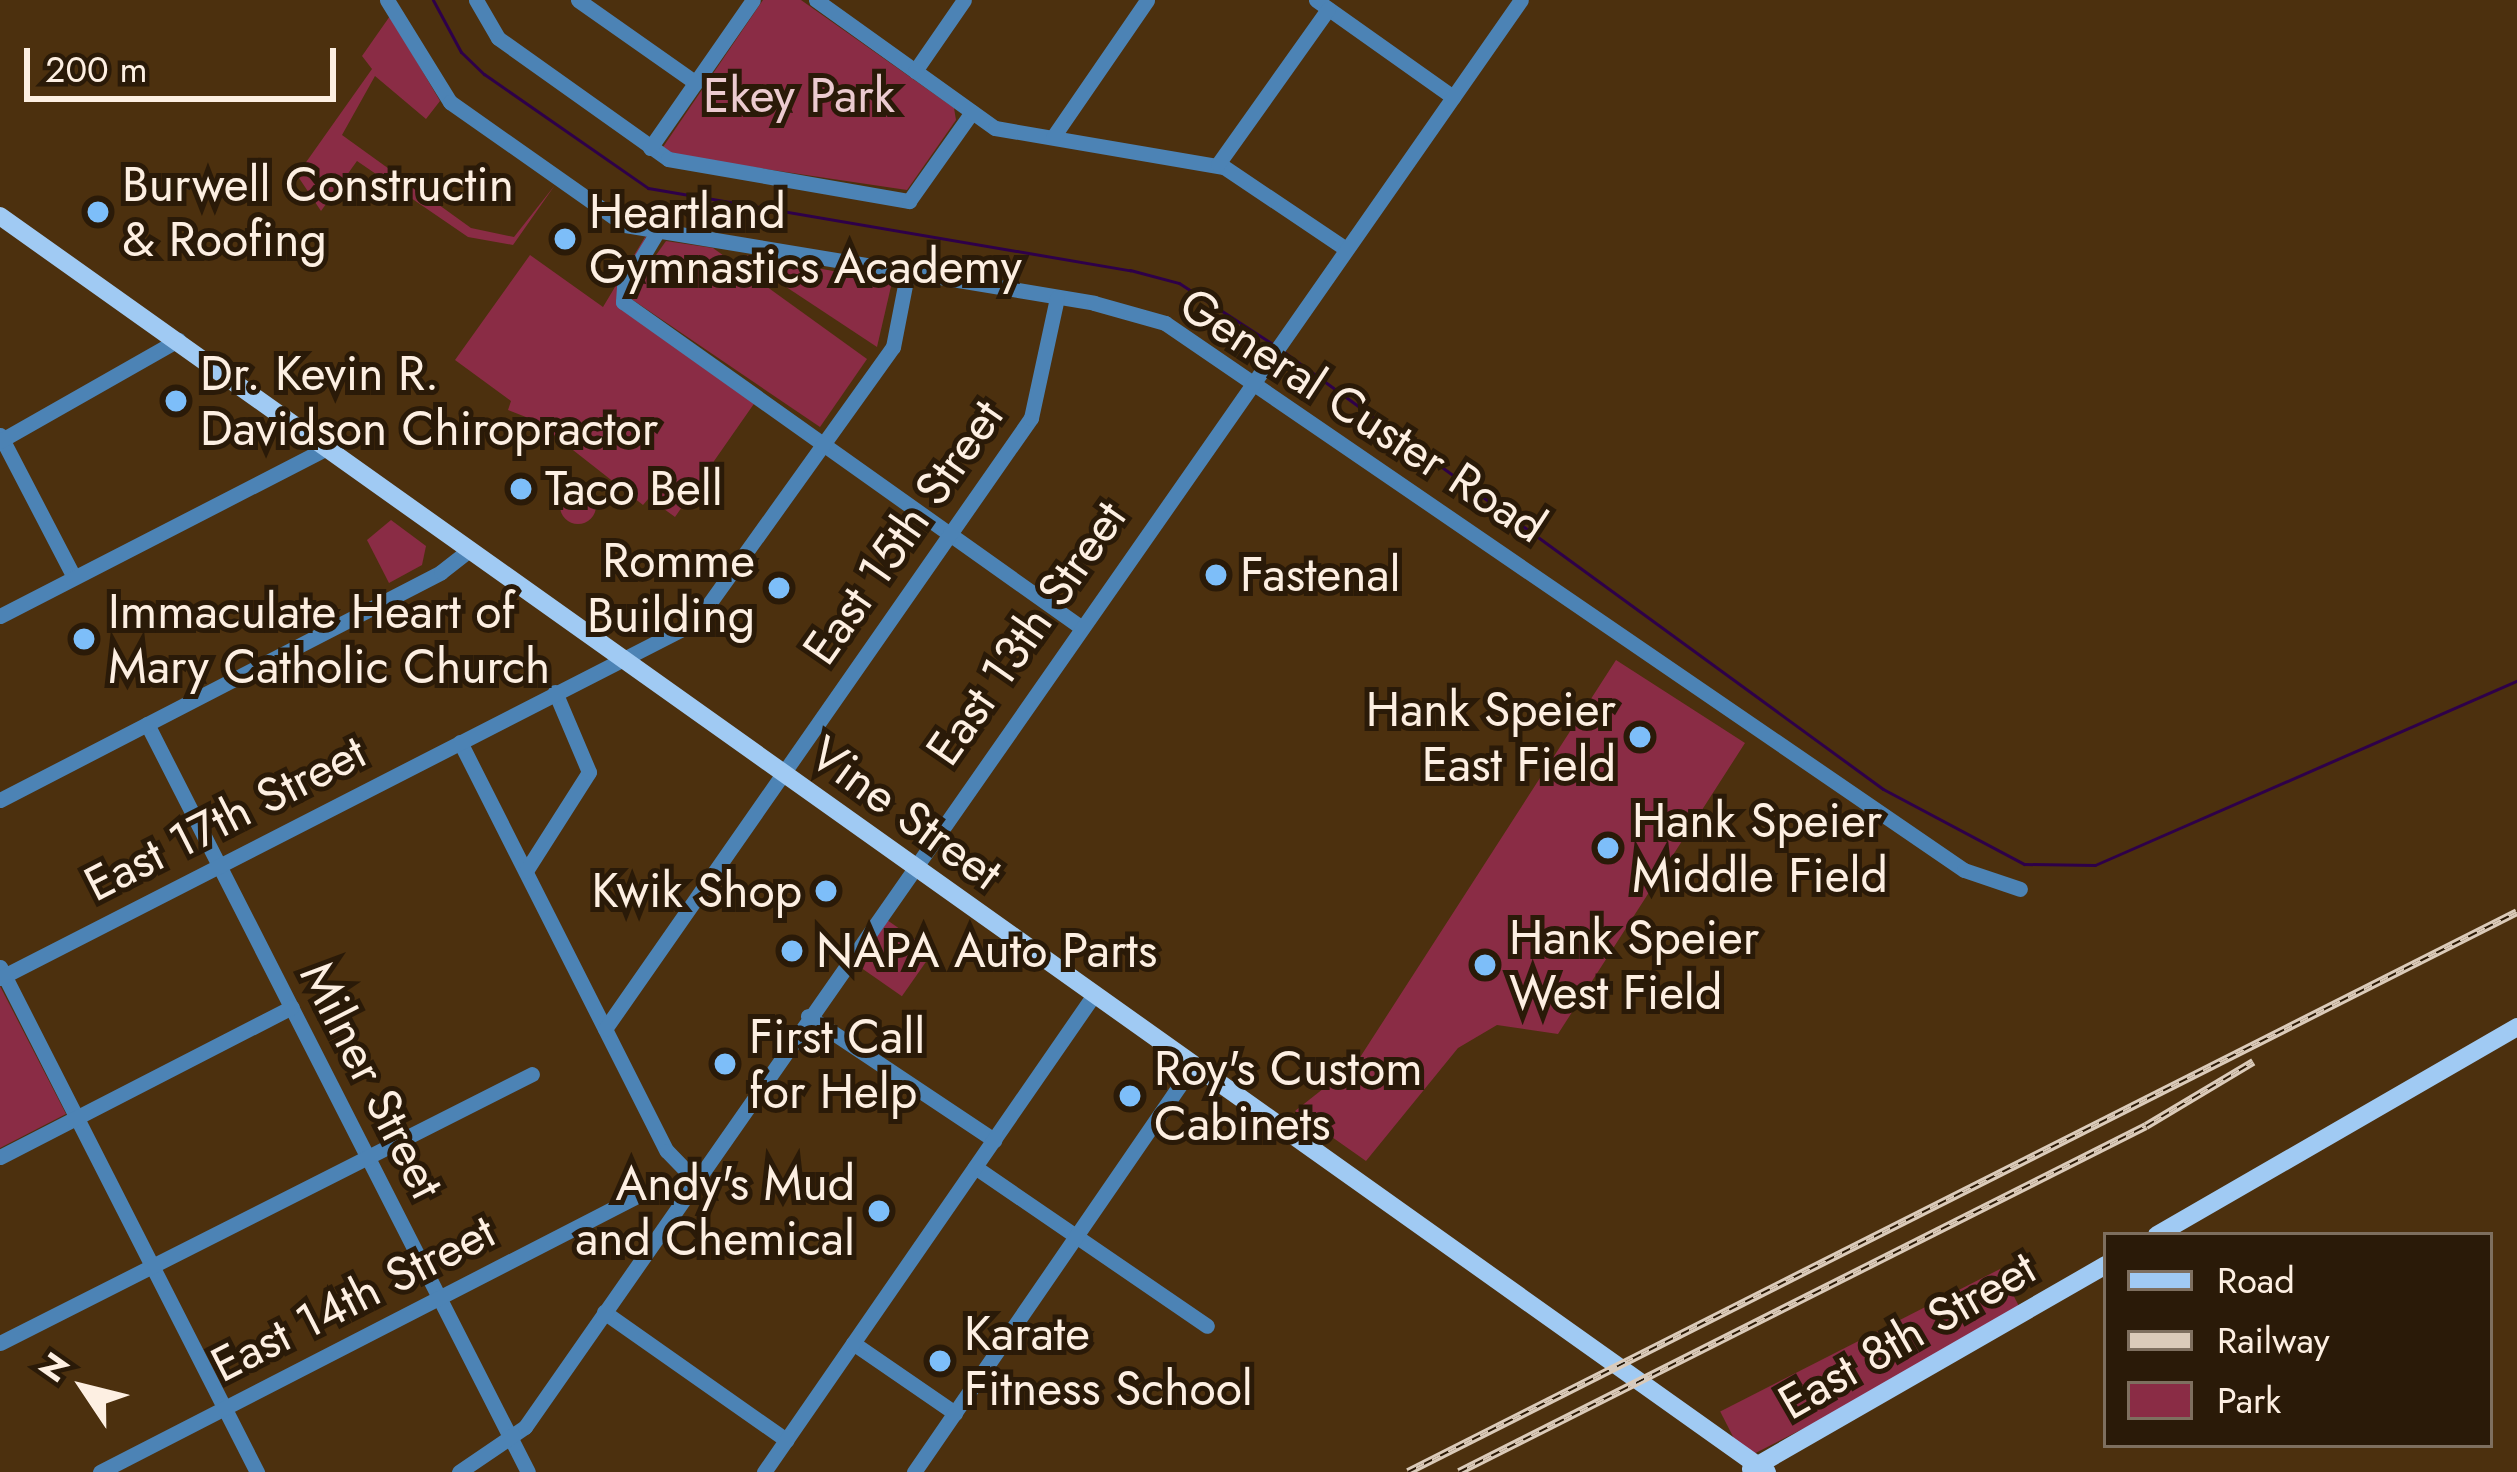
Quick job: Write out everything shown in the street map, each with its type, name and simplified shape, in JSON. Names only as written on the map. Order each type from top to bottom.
[{"type":"main road","name":"Vine Street","points":[[0,216],[1757,1470]]},
{"type":"main road","points":[[2162,1232],[2517,1027]]},
{"type":"main road","name":"East 8th Street","points":[[1757,1470],[2103,1267]]},
{"type":"street","name":"General Custer Road","points":[[387,0],[450,102],[616,220],[656,234],[1057,298],[1165,322],[1964,870],[2020,889]]},
{"type":"street","points":[[477,0],[498,38],[668,159],[908,201],[973,112]]},
{"type":"street","points":[[578,0],[696,83]]},
{"type":"street","points":[[650,148],[753,0]]},
{"type":"street","points":[[816,0],[994,128],[1218,164],[1346,249]]},
{"type":"street","points":[[915,71],[964,0]]},
{"type":"street","points":[[1053,137],[1148,0]]},
{"type":"street","name":"East 13th Street","points":[[459,1472],[512,1439],[604,1312],[1079,626],[1521,0]]},
{"type":"street","points":[[1218,164],[1322,4],[1453,97]]},
{"type":"street","points":[[656,234],[624,287],[623,302],[1079,626]]},
{"type":"street","name":"East 17th Street","points":[[1,974],[696,622],[892,347],[908,275]]},
{"type":"street","name":"East 15th Street","points":[[605,1029],[1031,418],[1057,298]]},
{"type":"street","points":[[74,577],[1,439],[178,340]]},
{"type":"street","points":[[0,616],[327,448]]},
{"type":"street","points":[[0,800],[441,572],[470,549]]},
{"type":"street","points":[[526,871],[590,772],[555,692]]},
{"type":"street","name":"Milner Street","points":[[147,724],[527,1472]]},
{"type":"street","points":[[460,742],[673,1163],[694,1179]]},
{"type":"street","points":[[1,974],[257,1472]]},
{"type":"street","points":[[764,1472],[1093,996]]},
{"type":"street","points":[[0,1157],[292,1007]]},
{"type":"street","points":[[808,1016],[994,1140]]},
{"type":"street","points":[[914,1472],[1192,1067]]},
{"type":"street","points":[[0,1343],[532,1074]]},
{"type":"street","points":[[975,1167],[1207,1326]]},
{"type":"street","name":"East 14th Street","points":[[100,1472],[641,1194]]},
{"type":"street","points":[[604,1312],[786,1440]]},
{"type":"street","points":[[853,1343],[955,1413]]},
{"type":"green space","name":"Ekey Park","points":[[763,0],[801,0],[954,108],[956,120],[907,190],[671,155],[663,147]]},
{"type":"green space","points":[[390,16],[440,101],[426,119],[375,76],[342,135],[471,228],[514,237],[555,185],[513,245],[468,237],[357,161],[321,211],[297,175],[372,69],[362,56]]},
{"type":"green space","points":[[648,232],[621,293],[758,398],[675,517],[649,498],[643,505],[536,421],[508,410],[511,401],[455,360],[530,255],[603,307]]},
{"type":"green space","points":[[666,241],[713,248],[867,359],[820,427],[627,296]]},
{"type":"green space","points":[[748,255],[892,282],[877,347],[744,259]]},
{"type":"green space","points":[[578,488],[591,493],[596,506],[591,519],[578,524],[565,519],[560,506],[565,493]]},
{"type":"green space","points":[[391,520],[426,546],[422,565],[389,583],[367,540]]},
{"type":"green space","points":[[1616,660],[1745,743],[1558,1034],[1497,1025],[1458,1048],[1366,1161],[1295,1111],[1357,1062]]},
{"type":"green space","points":[[887,920],[933,952],[902,996],[856,964]]},
{"type":"green space","points":[[0,986],[66,1114],[0,1148]]},
{"type":"green space","points":[[2000,1269],[2024,1316],[1744,1459],[1720,1412]]},
{"type":"waterway","points":[[433,0],[461,52],[484,74],[648,188],[1130,270],[1179,283],[1271,343]]},
{"type":"waterway","points":[[1284,352],[1883,789],[2024,864],[2095,865],[2517,681]]},
{"type":"railway","points":[[1408,1472],[2517,912]]},
{"type":"railway","points":[[1459,1472],[2146,1126],[2253,1062]]},
{"type":"place","name":"Burwell Constructin & Roofing","points":[[98,212]]},
{"type":"place","name":"Heartland Gymnastics Academy","points":[[565,239]]},
{"type":"place","name":"Dr. Kevin R. Davidson Chiropractor","points":[[176,401]]},
{"type":"place","name":"Taco Bell","points":[[521,489]]},
{"type":"place","name":"Fastenal","points":[[1216,575]]},
{"type":"place","name":"Romme Building","points":[[779,588]]},
{"type":"place","name":"Immaculate Heart of Mary Catholic Church","points":[[84,639]]},
{"type":"place","name":"Hank Speier East Field","points":[[1640,737]]},
{"type":"place","name":"Hank Speier Middle Field","points":[[1608,848]]},
{"type":"place","name":"Kwik Shop","points":[[826,891]]},
{"type":"place","name":"NAPA Auto Parts","points":[[792,951]]},
{"type":"place","name":"Hank Speier West Field","points":[[1485,965]]},
{"type":"place","name":"First Call for Help","points":[[725,1064]]},
{"type":"place","name":"Roy's Custom Cabinets","points":[[1130,1096]]},
{"type":"place","name":"Andy's Mud and Chemical","points":[[879,1211]]},
{"type":"place","name":"Karate Fitness School","points":[[940,1361]]}]
